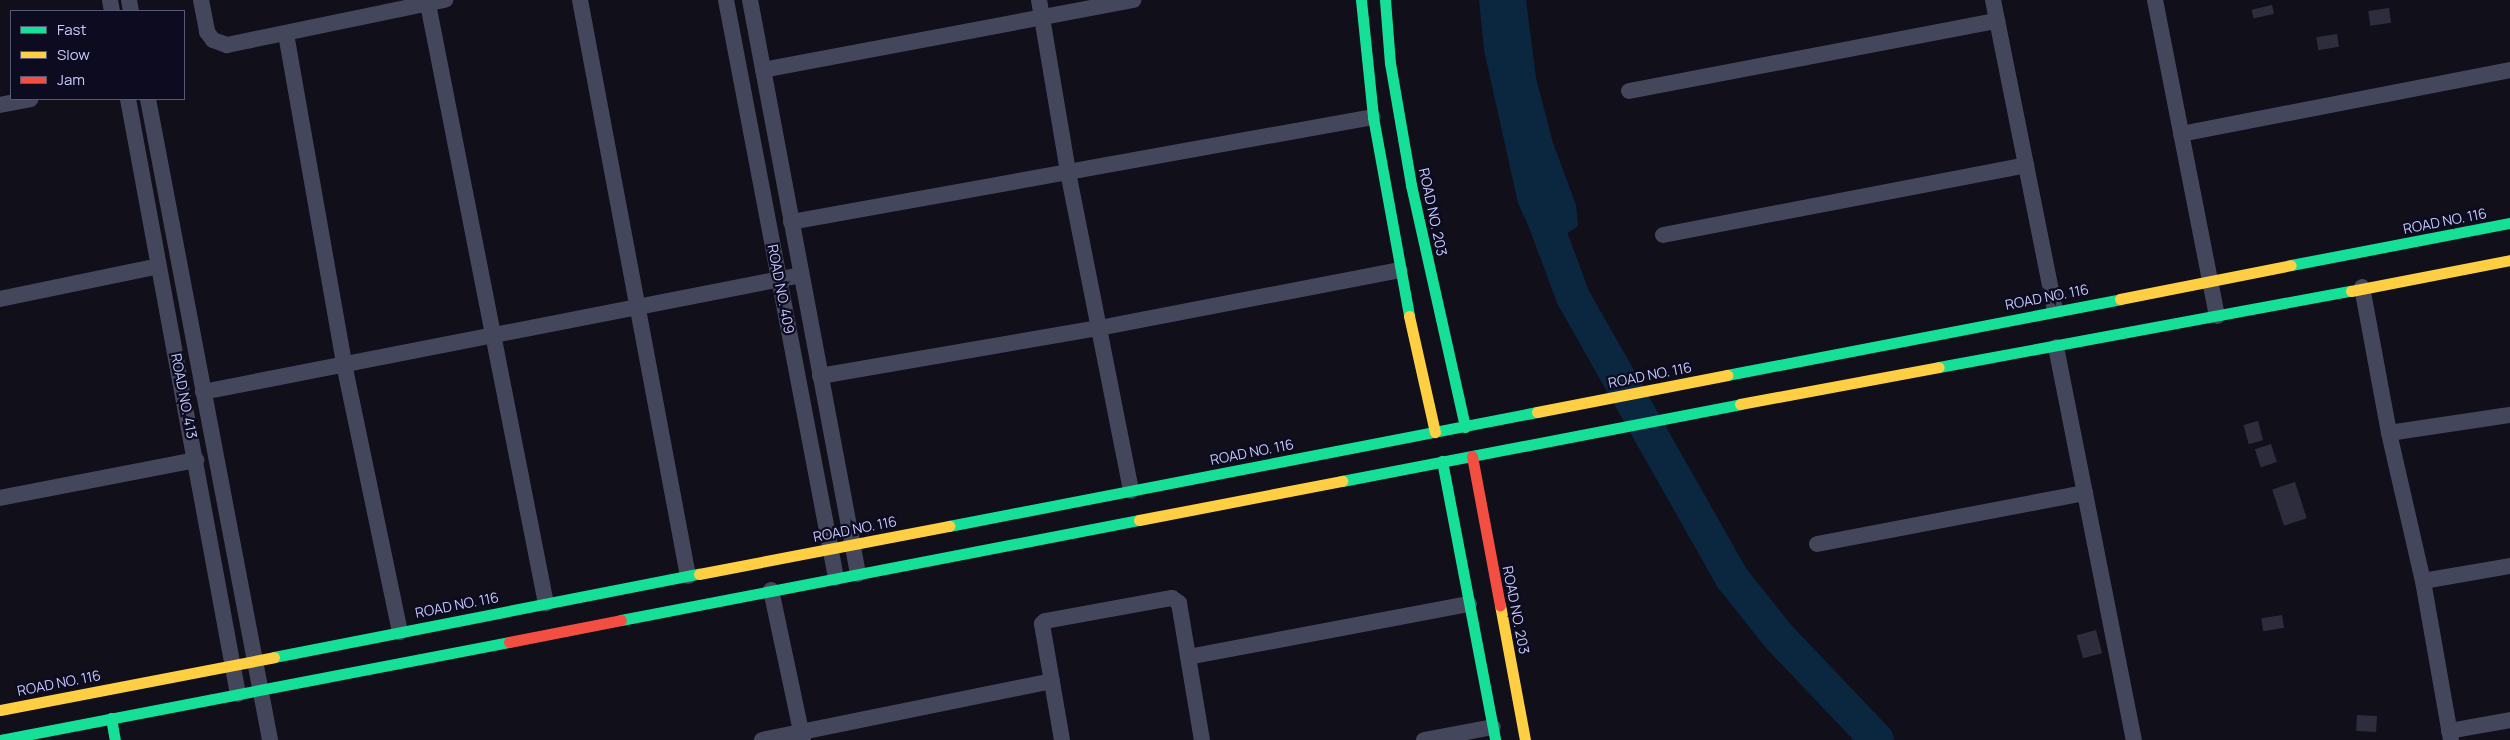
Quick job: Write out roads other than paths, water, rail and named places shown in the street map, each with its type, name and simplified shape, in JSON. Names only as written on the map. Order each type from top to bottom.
[{"type":"street","points":[[201,0],[207,32],[219,43],[227,44],[286,34],[445,0]]},
{"type":"street","points":[[580,0],[688,576]]},
{"type":"street","name":"ROAD NO. 409","points":[[726,0],[836,578]]},
{"type":"street","name":"ROAD NO. 409","points":[[750,0],[858,574]]},
{"type":"street","points":[[763,70],[1040,8],[1133,0]]},
{"type":"street","points":[[1361,0],[1373,117],[1399,270],[1435,432]]},
{"type":"street","name":"ROAD NO. 203","points":[[1385,0],[1390,63],[1411,185],[1466,427]]},
{"type":"street","points":[[1993,0],[2055,310]]},
{"type":"street","points":[[2155,0],[2217,316]]},
{"type":"street","points":[[428,4],[546,604]]},
{"type":"street","points":[[1040,8],[1068,172],[1131,491]]},
{"type":"street","points":[[1630,91],[1997,21]]},
{"type":"street","points":[[286,34],[344,364],[400,632]]},
{"type":"street","points":[[2181,134],[2510,70]]},
{"type":"street","points":[[0,105],[25,100]]},
{"type":"street","name":"ROAD NO. 413","points":[[128,100],[238,694]]},
{"type":"street","name":"ROAD NO. 413","points":[[148,100],[270,740]]},
{"type":"street","points":[[791,222],[1373,117]]},
{"type":"street","points":[[1663,235],[2026,164]]},
{"type":"street","name":"ROAD NO. 116","points":[[0,710],[2510,223]]},
{"type":"street","points":[[0,740],[1712,409],[2056,347],[2510,260]]},
{"type":"street","points":[[0,299],[159,266]]},
{"type":"street","points":[[820,376],[1099,328],[1399,270]]},
{"type":"street","points":[[203,392],[801,275]]},
{"type":"street","points":[[2362,288],[2389,433],[2423,581],[2450,735],[2510,720]]},
{"type":"street","points":[[2056,347],[2134,740]]},
{"type":"street","points":[[2389,433],[2510,415]]},
{"type":"street","name":"ROAD NO. 203","points":[[1472,456],[1525,740]]},
{"type":"street","points":[[0,498],[196,460]]},
{"type":"street","points":[[1424,740],[1494,733],[1442,461]]},
{"type":"street","points":[[1817,544],[2085,493]]},
{"type":"street","points":[[2423,581],[2510,566]]},
{"type":"street","points":[[771,590],[803,737]]},
{"type":"street","points":[[1062,740],[1041,630],[1045,621],[1166,598],[1176,599],[1179,603],[1202,740]]},
{"type":"street","points":[[1188,657],[1469,604]]},
{"type":"street","points":[[762,740],[803,737],[1052,682]]},
{"type":"street","points":[[111,718],[115,740]]},
{"type":"street","points":[[86,723],[89,740]]},
{"type":"water","points":[[1479,0],[1526,0],[1536,78],[1553,143],[1576,205],[1578,226],[1563,236],[1532,234],[1518,203],[1484,50]]},
{"type":"waterway","points":[[1534,192],[1573,297],[1732,578],[1779,637],[1877,740]]}]
